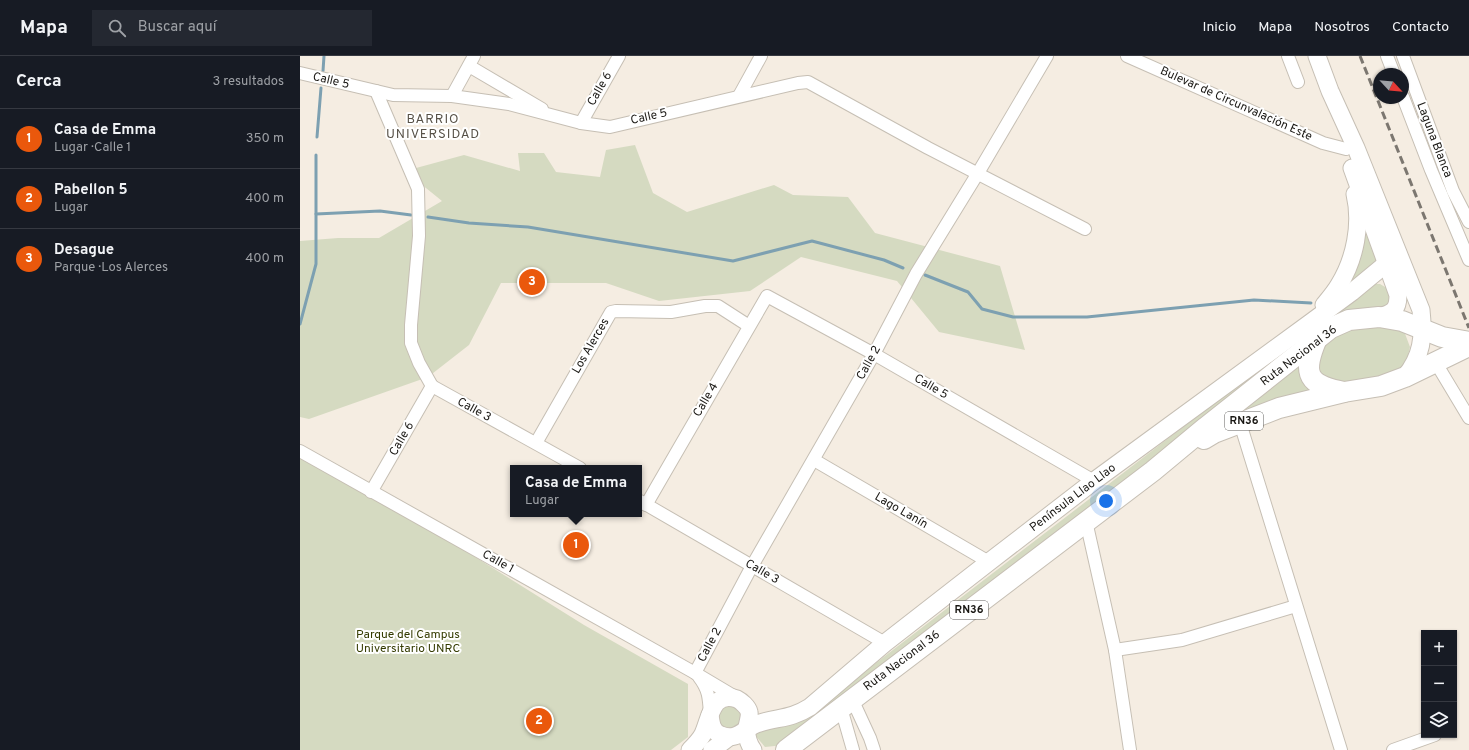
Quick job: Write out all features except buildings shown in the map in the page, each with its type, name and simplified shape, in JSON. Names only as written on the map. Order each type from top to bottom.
[{"type":"highway","name":"Ruta Nacional 36","points":[[786,750],[1153,471],[1206,427],[1313,332],[1331,328],[1349,320],[1379,317],[1402,321],[1423,328],[1442,337],[1469,342]]},
{"type":"highway","name":"RN36","points":[[1313,332],[1308,364],[1309,373],[1312,378],[1327,389],[1344,392]]},
{"type":"highway","name":"Ruta Nacional 36","points":[[1153,471],[1214,433],[1279,408],[1344,392],[1381,386],[1436,363],[1469,346]]},
{"type":"main road","points":[[1317,56],[1330,90],[1356,148],[1392,258],[1398,303],[1395,310],[1390,314],[1379,317]]},
{"type":"main road","points":[[1330,90],[1346,149],[1392,258],[1421,310],[1423,328],[1421,344],[1416,360],[1405,377]]},
{"type":"main road","name":"Península Llao Llao","points":[[1313,332],[1339,286],[1352,258],[1355,244],[1357,230],[1356,199],[1346,149]]},
{"type":"main road","name":"Península Llao Llao","points":[[747,728],[755,724],[799,714],[810,707],[885,643],[1094,481],[1313,332],[1352,292],[1392,258]]},
{"type":"main road","name":"Península Llao Llao","points":[[738,699],[757,707],[770,710],[786,709],[799,705],[840,680]]},
{"type":"main road","points":[[690,750],[702,736],[713,706],[720,700],[729,698],[738,699],[746,706],[749,712],[747,728],[748,741],[753,750]]},
{"type":"main road","points":[[710,715],[711,726],[714,731],[733,744]]},
{"type":"main road","points":[[712,750],[733,744],[740,734],[747,728]]},
{"type":"street","name":"Calle 6","points":[[581,123],[619,56]]},
{"type":"street","points":[[739,96],[761,56]]},
{"type":"street","name":"Calle 2","points":[[695,673],[752,566],[874,354],[916,274],[1047,56]]},
{"type":"street","name":"Bulevar de Circunvalación Este","points":[[1127,56],[1322,143],[1346,149]]},
{"type":"street","points":[[1288,56],[1298,82]]},
{"type":"street","points":[[1388,59],[1404,56]]},
{"type":"street","name":"Laguna Blanca","points":[[1404,56],[1453,191],[1469,222]]},
{"type":"street","points":[[452,96],[472,61],[555,116]]},
{"type":"street","name":"Calle 5","points":[[300,73],[393,95],[452,96],[509,104],[581,123],[610,127],[739,96],[808,82],[1085,229]]},
{"type":"street","points":[[376,91],[418,189],[419,236],[411,325],[411,343],[432,386]]},
{"type":"street","name":"Laguna Blanca","points":[[1405,104],[1469,260]]},
{"type":"street","name":"Calle 5","points":[[767,296],[874,354],[1094,481]]},
{"type":"street","name":"Calle 4","points":[[643,503],[767,296]]},
{"type":"street","name":"Los Alerces","points":[[536,444],[611,312],[671,312],[705,306],[718,306],[750,326]]},
{"type":"street","points":[[1436,363],[1469,418]]},
{"type":"street","name":"Calle 6","points":[[371,492],[432,386]]},
{"type":"street","name":"Calle 3","points":[[432,386],[574,465]]},
{"type":"street","points":[[1240,423],[1341,750]]},
{"type":"street","name":"Calle 1","points":[[300,451],[695,673],[738,699]]},
{"type":"street","name":"Lago Lanín","points":[[814,460],[989,562]]},
{"type":"street","name":"Calle 3","points":[[643,503],[885,643]]},
{"type":"street","points":[[1086,521],[1115,650],[1130,750]]},
{"type":"street","points":[[1115,650],[1182,640],[1296,606]]},
{"type":"street","name":"Calle 1","points":[[695,673],[705,685],[709,694],[710,715]]},
{"type":"street","points":[[846,704],[853,750]]},
{"type":"street","points":[[846,704],[870,738],[874,750]]},
{"type":"street","points":[[1393,750],[1427,738]]},
{"type":"green space","points":[[635,145],[653,193],[687,212],[774,185],[793,195],[848,197],[875,233],[1000,266],[1025,350],[939,332],[897,281],[801,257],[750,291],[659,301],[606,283],[501,283],[469,345],[428,377],[309,419],[300,417],[300,241],[338,238],[379,238],[442,201],[405,171],[464,155],[520,171],[518,153],[544,153],[556,172],[600,177],[606,150]]},
{"type":"green space","points":[[1363,217],[1381,261],[1344,291]]},
{"type":"green space","points":[[1369,284],[1380,284],[1390,290],[1390,301],[1383,308],[1346,313],[784,745],[765,747],[754,734],[820,706]]},
{"type":"green space","points":[[1370,325],[1404,331],[1410,347],[1407,360],[1399,372],[1370,380],[1338,384],[1322,378],[1314,367],[1316,354],[1321,346],[1327,340],[1340,333]]},
{"type":"green space","points":[[1301,361],[1321,394],[1215,426]]},
{"type":"green space","name":"Parque del Campus Universitario UNRC","points":[[300,456],[371,492],[584,625],[688,684],[688,737],[671,750],[300,750]]},
{"type":"green space","points":[[724,704],[734,704],[742,710],[739,729],[720,729],[717,711]]},
{"type":"waterway","points":[[323,71],[324,56]]},
{"type":"waterway","points":[[317,137],[321,88]]},
{"type":"waterway","points":[[300,324],[316,264],[316,155]]},
{"type":"waterway","points":[[316,214],[380,211],[411,215]]},
{"type":"waterway","points":[[428,217],[469,223],[528,227],[733,261],[812,241],[884,260],[903,268]]},
{"type":"waterway","points":[[925,275],[968,292],[982,309],[1013,317],[1087,317],[1254,300],[1311,303]]},
{"type":"railway","points":[[1360,56],[1469,328]]},
{"type":"place","name":"Desague","points":[[532,282]]},
{"type":"place","name":"Casa de Emma","points":[[576,545]]},
{"type":"place","name":"Pabellon 5","points":[[539,721]]},
{"type":"district","name":"BARRIO UNIVERSIDAD","points":[[433,128]]}]
